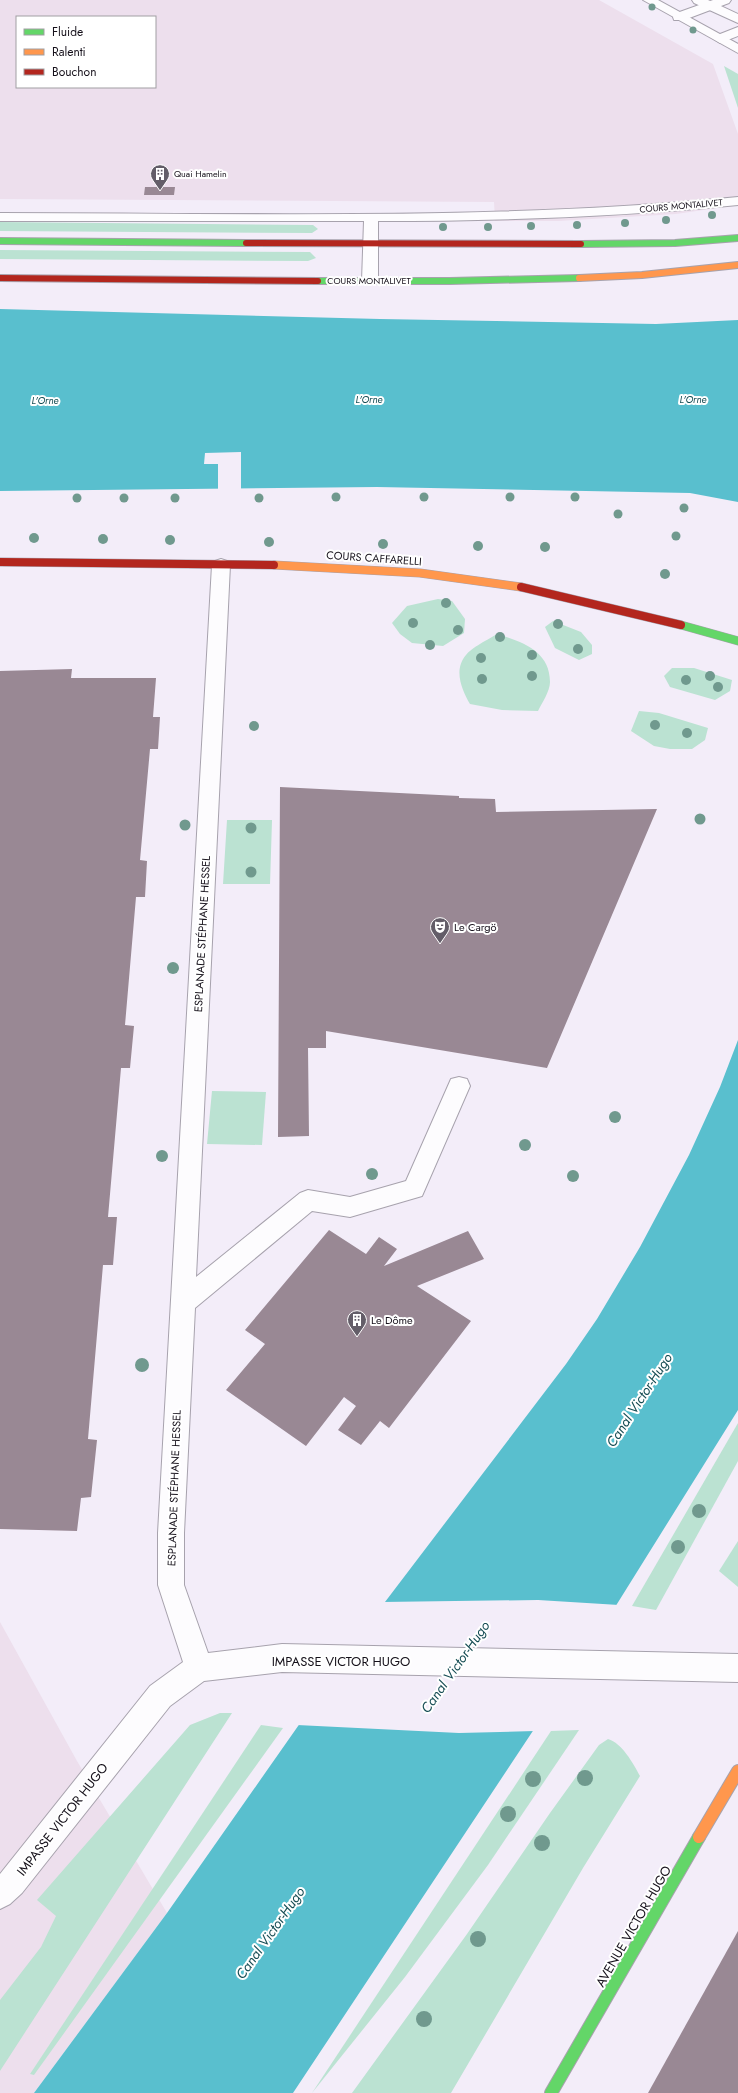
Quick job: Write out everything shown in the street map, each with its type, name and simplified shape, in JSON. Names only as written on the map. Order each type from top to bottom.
[{"type":"main road","points":[[0,241],[538,245],[675,243],[738,238]]},
{"type":"main road","name":"COURS MONTALIVET","points":[[0,278],[370,281],[592,279],[660,274],[738,265]]},
{"type":"main road","name":"COURS CAFFARELLI","points":[[0,562],[306,566],[406,571],[481,580],[580,599],[738,641]]},
{"type":"main road","name":"AVENUE VICTOR HUGO","points":[[551,2093],[738,1771]]},
{"type":"street","points":[[649,0],[720,39],[736,46]]},
{"type":"street","points":[[679,17],[703,3],[725,0]]},
{"type":"street","points":[[703,3],[738,19]]},
{"type":"street","points":[[720,39],[738,31]]},
{"type":"street","name":"COURS MONTALIVET","points":[[0,217],[371,217],[557,215],[671,208],[738,201]]},
{"type":"street","points":[[370,281],[371,217]]},
{"type":"street","name":"ESPLANADE STÉPHANE HESSEL","points":[[199,1668],[171,1585],[171,1533],[220,565]]},
{"type":"street","points":[[183,1303],[308,1200],[350,1207],[414,1189],[459,1086]]},
{"type":"street","name":"IMPASSE VICTOR HUGO","points":[[0,1894],[12,1883],[160,1696],[199,1668],[282,1658],[738,1668]]},
{"type":"shaded area","points":[[0,0],[599,0],[713,64],[738,134],[738,205],[676,214],[558,221],[495,221],[494,202],[0,199]]},
{"type":"shaded area","points":[[0,1622],[77,1761],[167,1913],[34,2093],[0,2093]]},
{"type":"green space","points":[[724,66],[738,74],[738,108]]},
{"type":"green space","points":[[0,222],[313,225],[318,229],[312,233],[0,231]]},
{"type":"green space","points":[[0,250],[310,252],[316,258],[308,261],[0,259]]},
{"type":"green space","points":[[438,599],[452,601],[465,619],[464,633],[443,646],[412,643],[400,634],[392,623],[407,606]]},
{"type":"green space","points":[[553,621],[581,632],[592,645],[592,654],[579,660],[555,648],[545,627]]},
{"type":"green space","points":[[497,634],[533,649],[540,655],[545,663],[549,671],[550,686],[538,711],[502,710],[470,704],[460,680],[459,673],[462,661],[472,649]]},
{"type":"green space","points":[[672,668],[694,668],[732,680],[730,691],[715,700],[670,687],[664,676]]},
{"type":"green space","points":[[639,711],[659,713],[708,728],[705,740],[692,749],[670,749],[654,746],[631,731]]},
{"type":"green space","points":[[227,820],[272,820],[270,884],[223,884]]},
{"type":"green space","points":[[212,1091],[266,1092],[262,1145],[207,1144]]},
{"type":"green space","points":[[738,1423],[738,1461],[656,1610],[632,1606]]},
{"type":"green space","points":[[738,1541],[738,1587],[719,1571]]},
{"type":"green space","points":[[220,1713],[232,1713],[0,2071],[0,2000],[41,1947],[56,1916],[37,1900],[190,1725]]},
{"type":"green space","points":[[261,1725],[283,1728],[34,2075],[30,2074]]},
{"type":"green space","points":[[579,1730],[488,1865],[405,1977],[312,2093],[551,1731]]},
{"type":"green space","points":[[608,1739],[613,1741],[622,1749],[640,1776],[583,1868],[451,2093],[352,2093],[467,1934],[550,1813],[599,1745]]},
{"type":"water","name":"L'Orne","points":[[0,309],[380,319],[656,324],[738,320],[738,502],[690,493],[377,487],[0,491]]},
{"type":"water","name":"Canal Victor-Hugo","points":[[738,1040],[738,1410],[617,1604],[293,2093],[34,2093],[167,1913],[385,1602],[566,1364],[597,1319],[640,1247],[689,1155],[720,1087]]},
{"type":"pier","points":[[241,452],[241,489],[218,489],[218,464],[204,464],[205,453]]},
{"type":"pier","points":[[538,1600],[619,1605],[535,1731],[459,1733],[297,1725],[382,1602]]},
{"type":"building","name":"Quai Hamelin","points":[[145,187],[175,187],[174,195],[144,195]]},
{"type":"building","points":[[72,669],[71,678],[156,678],[153,717],[160,717],[158,749],[150,749],[140,860],[147,861],[145,897],[136,897],[125,1025],[134,1026],[130,1068],[121,1068],[108,1217],[117,1217],[113,1265],[103,1265],[88,1439],[97,1440],[91,1497],[81,1498],[77,1531],[0,1529],[0,671]]},
{"type":"building","name":"Le Cargö","points":[[280,787],[495,799],[496,812],[657,809],[547,1068],[326,1031],[326,1048],[308,1048],[309,1136],[278,1137]]},
{"type":"building","name":"Le Dôme","points":[[329,1230],[366,1254],[379,1237],[397,1249],[384,1266],[468,1231],[484,1259],[417,1286],[471,1321],[389,1428],[380,1421],[361,1445],[338,1430],[356,1406],[344,1397],[306,1446],[226,1390],[265,1344],[245,1330]]},
{"type":"building","points":[[738,1931],[738,2093],[648,2093]]},
{"type":"traffic: fast","points":[[581,244],[675,243],[738,238]]},
{"type":"traffic: fast","points":[[0,241],[246,243]]},
{"type":"traffic: fast","points":[[318,281],[450,281],[579,278]]},
{"type":"traffic: fast","points":[[681,625],[738,641]]},
{"type":"traffic: fast","points":[[551,2093],[699,1837]]},
{"type":"traffic: slow","points":[[579,278],[642,275],[738,265]]},
{"type":"traffic: slow","points":[[274,565],[420,573],[521,587]]},
{"type":"traffic: slow","points":[[699,1837],[738,1771]]},
{"type":"traffic: jam","points":[[246,243],[581,244]]},
{"type":"traffic: jam","points":[[0,278],[318,281]]},
{"type":"traffic: jam","points":[[0,562],[274,565]]},
{"type":"traffic: jam","points":[[521,587],[577,599],[681,625]]},
{"type":"place","name":"Quai Hamelin","points":[[160,191]]},
{"type":"place","name":"Le Cargö","points":[[440,944]]},
{"type":"place","name":"Le Dôme","points":[[357,1337]]}]
